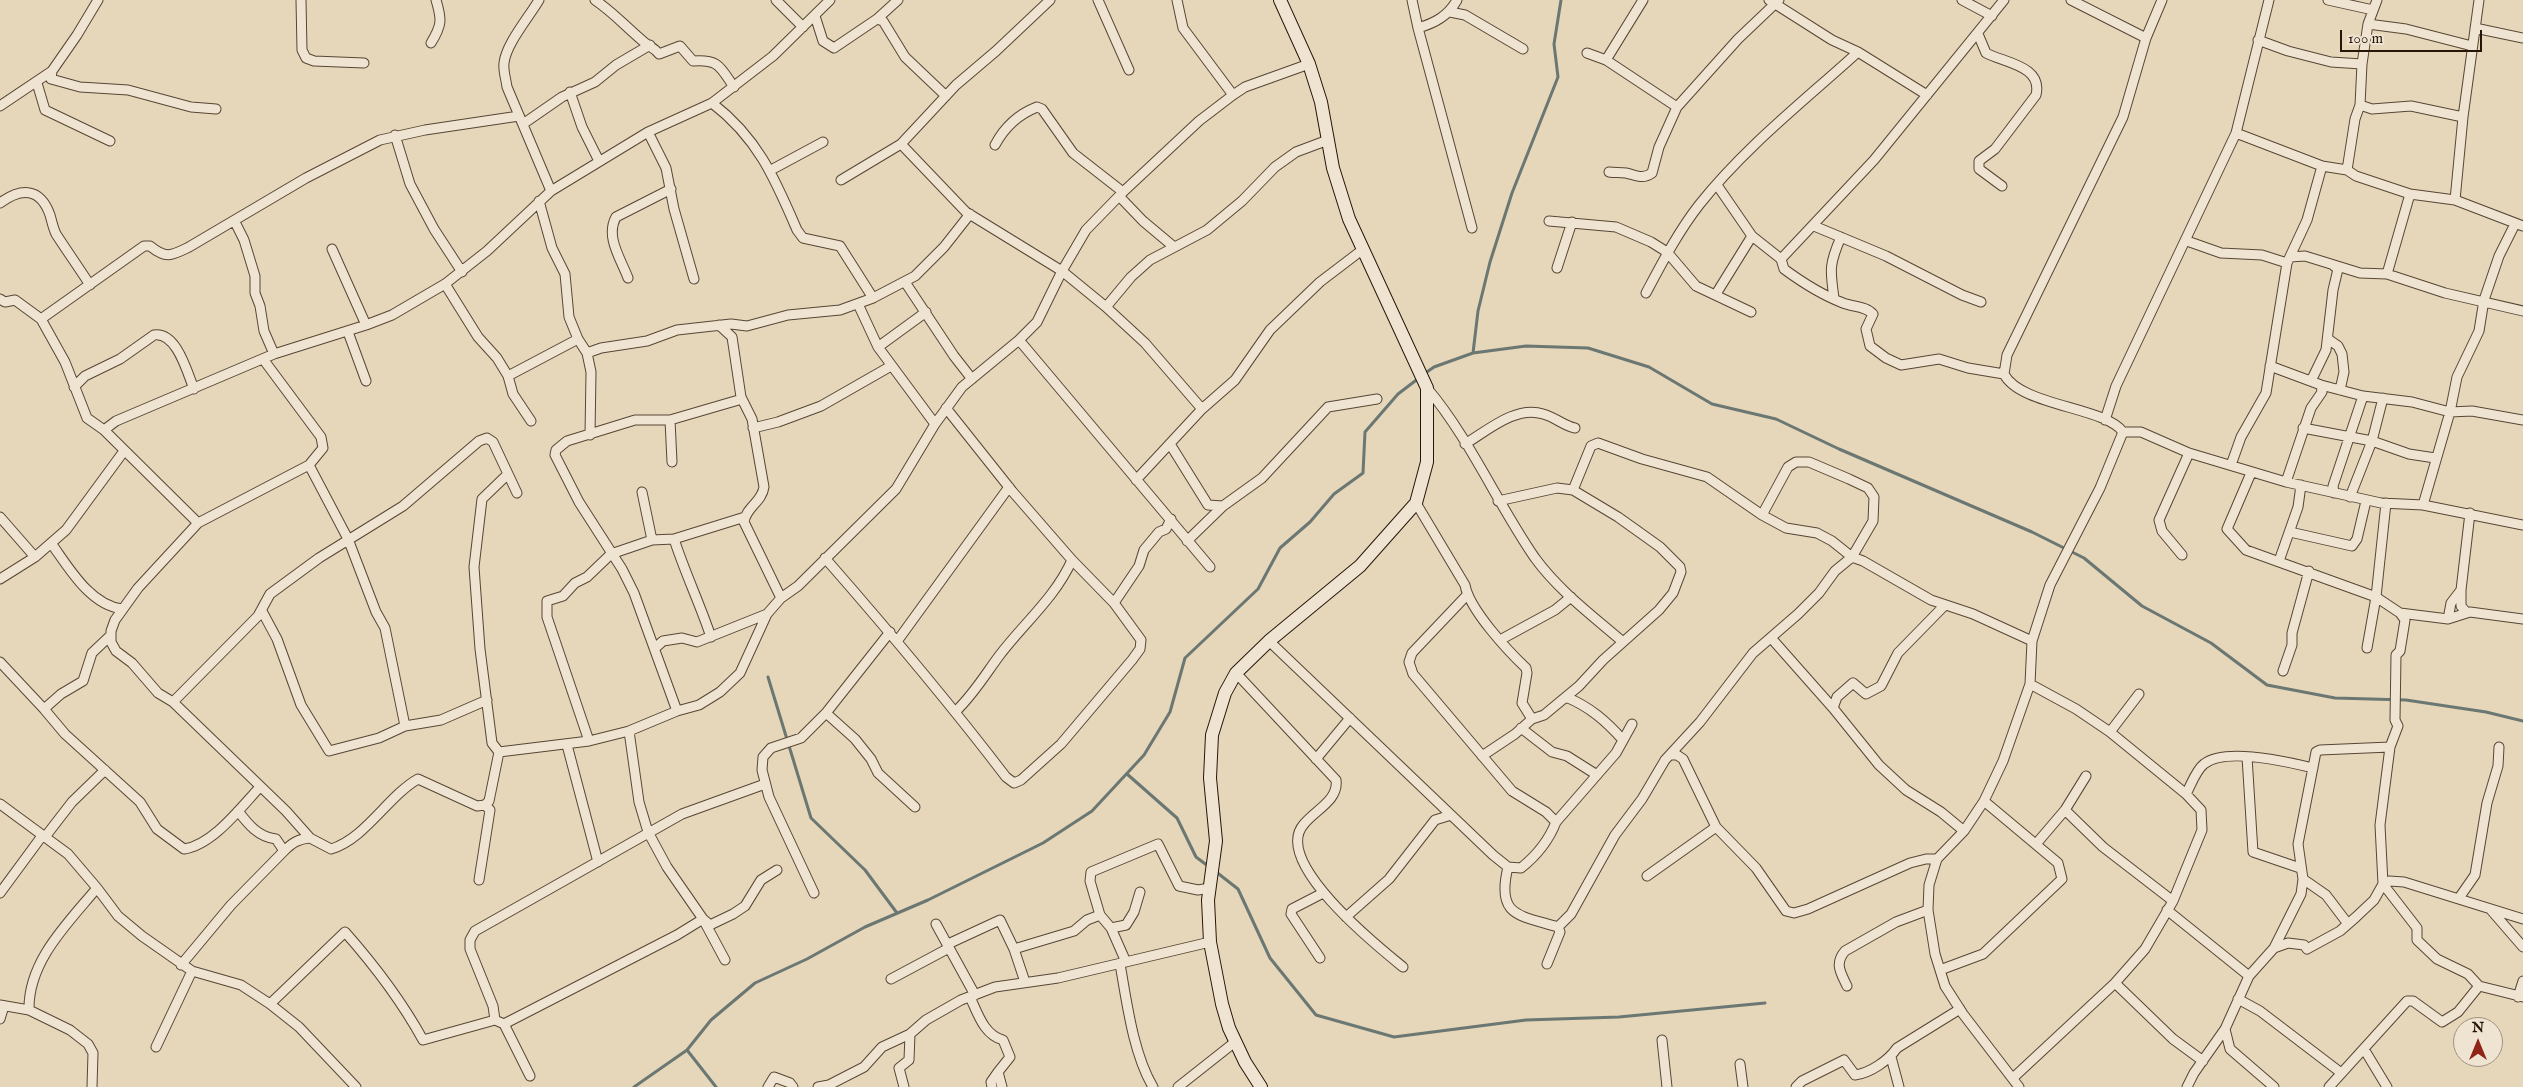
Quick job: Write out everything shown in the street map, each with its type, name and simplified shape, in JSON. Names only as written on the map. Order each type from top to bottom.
[{"type":"street","points":[[0,106],[37,83],[52,71],[98,0]]},
{"type":"street","points":[[301,0],[302,50],[306,58],[314,61],[364,63]]},
{"type":"street","points":[[431,43],[441,28],[436,0]]},
{"type":"street","points":[[539,0],[509,48],[504,62],[507,87],[551,191]]},
{"type":"street","points":[[595,0],[618,17],[659,54],[680,46],[693,61],[709,60],[718,65],[734,87]]},
{"type":"street","points":[[776,0],[804,27]]},
{"type":"street","points":[[104,430],[116,421],[274,354],[348,332],[392,314],[445,284],[462,272],[551,191],[648,132],[712,103],[734,87],[773,56],[830,0]]},
{"type":"street","points":[[814,16],[823,42],[834,48],[877,18],[898,0]]},
{"type":"street","points":[[841,180],[901,144],[946,96],[1050,0]]},
{"type":"street","points":[[1098,0],[1129,70]]},
{"type":"street","points":[[1177,0],[1183,28],[1233,95]]},
{"type":"street","points":[[1280,0],[1309,64],[1321,102],[1333,168],[1343,201],[1362,250],[1418,372],[1427,388],[1445,409],[1498,501],[1537,560],[1571,597],[1623,642]]},
{"type":"street","points":[[1412,0],[1472,228]]},
{"type":"street","points":[[1418,28],[1431,24],[1450,12],[1457,0]]},
{"type":"street","points":[[1606,60],[1643,0]]},
{"type":"street","points":[[1962,0],[1992,16]]},
{"type":"street","points":[[1781,259],[1874,160],[2004,0]]},
{"type":"street","points":[[2071,0],[2146,38]]},
{"type":"street","points":[[2004,374],[2007,355],[2123,117],[2146,38],[2162,0]]},
{"type":"street","points":[[2105,420],[2116,386],[2187,241],[2236,133],[2269,0]]},
{"type":"street","points":[[2328,0],[2373,10]]},
{"type":"street","points":[[2347,170],[2355,119],[2360,105],[2362,64],[2368,24],[2377,0]]},
{"type":"street","points":[[2455,200],[2463,117],[2479,0]]},
{"type":"street","points":[[1609,172],[1626,173],[1634,177],[1647,177],[1652,173],[1659,147],[1677,107],[1774,2],[1832,40],[1858,52],[1927,95]]},
{"type":"street","points":[[1450,12],[1465,15],[1523,49]]},
{"type":"street","points":[[877,18],[883,21],[905,57],[946,96]]},
{"type":"street","points":[[2368,24],[2406,29],[2472,46]]},
{"type":"street","points":[[2475,28],[2523,38]]},
{"type":"street","points":[[1978,34],[1986,53],[2015,64],[2031,73],[2037,80],[2038,86],[2036,95],[1995,148],[1979,161],[1979,169],[2002,186]]},
{"type":"street","points":[[2258,40],[2288,51],[2331,62],[2362,64]]},
{"type":"street","points":[[41,319],[144,246],[150,246],[161,255],[172,255],[235,222],[306,178],[380,140],[395,135],[521,120],[570,92],[595,82],[616,65],[650,45]]},
{"type":"street","points":[[1646,293],[1667,252],[1699,205],[1717,184],[1760,140],[1858,52]]},
{"type":"street","points":[[1587,53],[1606,60],[1677,107]]},
{"type":"street","points":[[499,752],[567,745],[629,732],[677,711],[699,705],[720,692],[740,673],[767,614],[781,598],[798,586],[896,489],[935,424],[962,387],[1019,340],[1037,322],[1062,271],[1086,230],[1121,194],[1199,121],[1233,95],[1245,87],[1309,64]]},
{"type":"street","points":[[52,71],[51,79],[80,87],[119,89],[191,107],[216,109]]},
{"type":"street","points":[[37,83],[45,110],[110,141]]},
{"type":"street","points":[[570,92],[582,127],[599,161]]},
{"type":"street","points":[[712,103],[728,115],[762,156],[771,170],[797,230],[803,238],[831,242],[840,246],[873,298]]},
{"type":"street","points":[[2360,105],[2372,109],[2411,106],[2463,117]]},
{"type":"street","points":[[995,145],[1002,132],[1022,115],[1037,107],[1042,109],[1073,153],[1121,194],[1143,221],[1174,246]]},
{"type":"street","points":[[648,132],[666,168],[674,209],[694,279]]},
{"type":"street","points":[[2236,133],[2322,166],[2347,170],[2356,176],[2410,194],[2455,200],[2519,225],[2500,256],[2484,300],[2479,331],[2458,377],[2450,412],[2435,458],[2423,505]]},
{"type":"street","points":[[395,135],[410,184],[434,229],[462,272]]},
{"type":"street","points":[[1106,307],[1131,277],[1150,260],[1208,230],[1242,201],[1275,167],[1296,152],[1328,140]]},
{"type":"street","points":[[771,170],[823,142]]},
{"type":"street","points":[[901,144],[932,179],[970,214],[1062,271],[1106,307],[1145,344],[1202,409]]},
{"type":"street","points":[[2231,465],[2241,437],[2266,393],[2288,260],[2307,220],[2322,166]]},
{"type":"street","points":[[1717,184],[1735,214],[1752,236],[1781,259],[1784,269],[1807,286],[1834,298],[1870,310],[1873,314],[1866,329],[1870,346],[1893,361],[1912,365],[1939,359],[1968,368],[2004,374],[2015,387],[2105,420],[2120,427],[2123,432]]},
{"type":"street","points":[[628,278],[613,240],[611,226],[616,218],[670,189]]},
{"type":"street","points":[[0,204],[14,193],[24,192],[34,194],[43,200],[55,232],[90,285]]},
{"type":"street","points":[[2387,274],[2410,194]]},
{"type":"street","points":[[539,201],[552,248],[565,274],[569,317],[578,339],[587,353],[591,372],[590,435]]},
{"type":"street","points":[[587,353],[601,348],[647,341],[676,330],[719,325],[741,326],[788,315],[840,310],[858,304],[915,276],[944,246],[970,214]]},
{"type":"street","points":[[1549,221],[1616,227],[1651,242],[1667,252],[1696,286],[1752,312]]},
{"type":"street","points":[[235,222],[244,240],[255,276],[255,293],[260,306],[264,331],[274,354]]},
{"type":"street","points":[[1556,268],[1572,222]]},
{"type":"street","points":[[1814,226],[1886,256],[1962,295],[1981,302]]},
{"type":"street","points":[[1716,294],[1752,236]]},
{"type":"street","points":[[1834,298],[1830,269],[1831,259],[1840,237]]},
{"type":"street","points":[[2187,241],[2221,253],[2262,255],[2288,260],[2305,256],[2334,266],[2350,268],[2360,273],[2387,274],[2445,293],[2523,310]]},
{"type":"street","points":[[332,249],[366,325]]},
{"type":"street","points":[[1136,480],[1202,409],[1235,380],[1278,323],[1320,282],[1362,250]]},
{"type":"street","points":[[2311,381],[2326,350],[2333,290],[2338,269],[2334,266]]},
{"type":"street","points":[[906,282],[954,356],[972,379]]},
{"type":"street","points":[[445,284],[478,337],[497,358],[508,376],[513,394],[530,421]]},
{"type":"street","points":[[2,302],[15,300],[41,319],[65,362],[87,418],[104,430],[198,523]]},
{"type":"street","points":[[858,304],[878,347],[935,424]]},
{"type":"street","points":[[878,347],[926,312]]},
{"type":"street","points":[[719,325],[732,338],[742,399],[753,428],[764,486],[763,496],[745,513],[744,522],[781,598]]},
{"type":"street","points":[[732,338],[741,326]]},
{"type":"street","points":[[348,332],[366,381]]},
{"type":"street","points":[[74,387],[93,371],[120,359],[154,335],[159,334],[165,336],[175,347],[194,389]]},
{"type":"street","points":[[508,376],[578,339]]},
{"type":"street","points":[[2328,339],[2338,346],[2342,354],[2343,380],[2340,384],[2340,390]]},
{"type":"street","points":[[1019,340],[1210,567]]},
{"type":"street","points":[[263,359],[321,437],[323,448],[309,465],[198,523],[138,588],[122,609],[115,620],[111,642],[116,651],[132,663],[158,693],[173,702],[310,838],[331,849],[351,839],[406,786],[418,779],[477,806],[485,806],[490,810],[479,880]]},
{"type":"street","points":[[753,428],[778,422],[821,406],[891,366]]},
{"type":"street","points":[[2270,366],[2340,390],[2412,402],[2450,412],[2472,410],[2523,420]]},
{"type":"street","points":[[2343,380],[2359,394]]},
{"type":"street","points":[[2286,482],[2303,428],[2316,397],[2322,392],[2321,385]]},
{"type":"street","points":[[1261,1087],[1235,1042],[1222,1004],[1210,942],[1208,900],[1216,841],[1210,778],[1212,735],[1225,693],[1236,673],[1269,641],[1360,566],[1416,502],[1427,462],[1427,388]]},
{"type":"street","points":[[2334,493],[2333,486],[2349,438],[2359,394]]},
{"type":"street","points":[[2350,497],[2372,441],[2383,398]]},
{"type":"street","points":[[677,711],[634,594],[622,569],[579,502],[555,455],[556,450],[567,441],[635,420],[670,420],[742,399]]},
{"type":"street","points":[[1187,541],[1223,506],[1262,478],[1328,407],[1377,399]]},
{"type":"street","points":[[825,558],[898,640],[956,711],[1006,777],[1014,782],[1021,780],[1061,744],[1140,649],[1141,640],[1114,603],[1072,560],[1008,487],[946,408]]},
{"type":"street","points":[[1465,444],[1508,418],[1527,413],[1543,414],[1576,428]]},
{"type":"street","points":[[670,420],[672,462]]},
{"type":"street","points":[[2303,428],[2372,441],[2410,454],[2435,458]]},
{"type":"street","points":[[2123,432],[2141,432],[2189,453],[2251,473],[2366,501],[2386,504],[2423,505],[2523,524]]},
{"type":"street","points":[[2020,1087],[1960,1009],[1945,986],[1935,954],[1928,910],[1929,885],[1937,859],[1964,831],[1984,801],[2019,720],[2030,684],[2032,641],[2050,585],[2068,546],[2100,488],[2123,432]]},
{"type":"street","points":[[173,702],[262,610],[270,594],[348,539],[403,506],[479,441],[487,438],[493,442],[517,493]]},
{"type":"street","points":[[1573,490],[1591,446],[1598,443],[1642,459],[1707,477],[1762,515],[1786,528],[1817,533],[1832,541],[1852,557],[1944,606],[1973,614],[2032,641]]},
{"type":"street","points":[[1170,444],[1208,505],[1223,506]]},
{"type":"street","points":[[0,579],[35,557],[66,530],[124,451]]},
{"type":"street","points":[[2182,555],[2162,532],[2159,520],[2189,453]]},
{"type":"street","points":[[1558,927],[1570,914],[1615,835],[1642,799],[1670,755],[1700,722],[1753,653],[1772,639],[1819,593],[1836,570],[1852,557],[1873,520],[1874,497],[1868,488],[1849,479],[1809,462],[1796,462],[1788,467],[1762,515]]},
{"type":"street","points":[[309,465],[348,539],[376,612],[385,628],[405,726]]},
{"type":"street","points":[[2251,473],[2227,529],[2246,550],[2309,571],[2376,597],[2402,616]]},
{"type":"street","points":[[485,806],[489,801],[499,752],[492,743],[480,649],[474,567],[482,499],[508,474]]},
{"type":"street","points":[[2279,561],[2290,532],[2301,485]]},
{"type":"street","points":[[898,640],[1008,487]]},
{"type":"street","points":[[1482,756],[1515,734],[1532,719],[1544,714],[1566,697],[1659,610],[1674,593],[1681,572],[1680,567],[1660,547],[1618,517],[1573,490],[1557,488],[1498,501]]},
{"type":"street","points":[[642,492],[652,540]]},
{"type":"street","points":[[2290,532],[2349,547],[2352,546],[2357,539],[2366,501]]},
{"type":"street","points":[[1416,502],[1465,585],[1467,595],[1500,640],[1526,668],[1528,672],[1522,702],[1532,719]]},
{"type":"street","points":[[2366,648],[2376,597],[2386,504]]},
{"type":"street","points":[[2466,612],[2461,606],[2461,590],[2470,513]]},
{"type":"street","points":[[589,741],[545,608],[547,601],[563,596],[575,583],[587,577],[611,554],[652,540],[674,539],[745,517]]},
{"type":"street","points":[[0,518],[35,557]]},
{"type":"street","points":[[1114,603],[1139,566],[1144,550],[1159,532],[1166,529],[1171,519]]},
{"type":"street","points":[[674,539],[685,575],[696,594],[711,637]]},
{"type":"street","points":[[51,543],[68,567],[99,601],[109,608],[122,609]]},
{"type":"street","points":[[956,711],[966,702],[999,655],[1044,604],[1065,575],[1072,560]]},
{"type":"street","points":[[2282,671],[2292,645],[2292,634],[2309,571]]},
{"type":"street","points":[[2448,619],[2451,603],[2461,590]]},
{"type":"street","points":[[1467,595],[1412,653],[1409,662],[1414,674],[1512,791],[1546,812],[1556,822]]},
{"type":"street","points":[[1500,640],[1555,610],[1571,597]]},
{"type":"street","points":[[1833,708],[1837,697],[1852,683],[1866,694],[1881,686],[1898,653],[1944,606]]},
{"type":"street","points":[[262,610],[277,639],[301,705],[329,751],[378,738],[405,726],[441,720],[487,700]]},
{"type":"street","points":[[2402,616],[2412,613],[2448,619],[2466,612],[2523,619]]},
{"type":"street","points":[[655,648],[668,640],[682,638],[697,642],[767,614]]},
{"type":"street","points":[[2274,948],[2288,943],[2304,945],[2307,949],[2348,924],[2374,900],[2383,884],[2380,825],[2390,747],[2398,726],[2395,720],[2397,689],[2395,682],[2402,616]]},
{"type":"street","points":[[814,893],[765,784],[763,757],[771,748],[801,738],[826,713],[890,632]]},
{"type":"street","points":[[44,709],[61,694],[83,681],[92,653],[111,635]]},
{"type":"street","points":[[1772,639],[1833,708],[1879,765],[1899,784],[1964,831]]},
{"type":"street","points":[[1269,641],[1451,816],[1508,866],[1521,868],[1529,861],[1551,834],[1556,822],[1616,754],[1632,724]]},
{"type":"street","points":[[0,662],[65,734],[140,802],[157,829],[184,849],[196,847],[212,836],[260,787]]},
{"type":"street","points":[[1236,673],[1336,780],[1337,788],[1332,797],[1303,824],[1298,834],[1297,846],[1301,858],[1324,893],[1359,932],[1403,967]]},
{"type":"street","points":[[2013,1078],[2115,983],[2145,949],[2173,900],[2202,830],[2201,810],[2186,794],[2110,732],[2076,708],[2030,684]]},
{"type":"street","points":[[2110,732],[2139,694]]},
{"type":"street","points":[[1566,697],[1584,704],[1603,718],[1623,740]]},
{"type":"street","points":[[826,713],[855,739],[871,758],[878,773],[915,807]]},
{"type":"street","points":[[1316,759],[1350,718]]},
{"type":"street","points":[[1521,728],[1552,752],[1567,756],[1597,775]]},
{"type":"street","points":[[629,732],[639,802],[648,832],[667,867],[703,919],[725,960]]},
{"type":"street","points":[[567,745],[598,862]]},
{"type":"street","points":[[2188,1087],[2225,1029],[2249,976],[2274,948],[2301,894],[2303,879],[2298,844],[2316,752],[2320,750],[2390,747]]},
{"type":"street","points":[[2459,898],[2475,875],[2487,803],[2498,766],[2499,747]]},
{"type":"street","points":[[1670,755],[1677,755],[1683,759],[1694,778],[1716,827],[1756,868],[1786,911],[1794,912],[1910,863],[1926,859],[1937,859]]},
{"type":"street","points":[[2186,794],[2202,765],[2211,760],[2247,757],[2284,761],[2313,768]]},
{"type":"street","points":[[2247,757],[2253,852],[2300,868]]},
{"type":"street","points":[[0,893],[72,802],[105,770]]},
{"type":"street","points":[[2036,844],[2065,810],[2086,776]]},
{"type":"street","points":[[530,1076],[500,1022],[470,949],[470,940],[475,932],[682,814],[765,784]]},
{"type":"street","points":[[1940,970],[1983,954],[2062,879],[2058,862],[1984,801]]},
{"type":"street","points":[[0,804],[68,854],[118,916],[192,971],[242,985],[270,1004],[299,1027],[356,1087]]},
{"type":"street","points":[[2065,810],[2103,847],[2173,900]]},
{"type":"street","points":[[238,811],[250,827],[263,835],[276,839],[284,851]]},
{"type":"street","points":[[1346,917],[1389,879],[1435,820],[1451,816]]},
{"type":"street","points":[[1647,876],[1716,827]]},
{"type":"street","points":[[181,964],[231,905],[284,851],[301,839],[310,838]]},
{"type":"street","points":[[1153,1087],[1148,1079],[1133,1029],[1123,963],[1111,928],[1100,915],[1090,881],[1091,872],[1158,844],[1179,886],[1198,890],[1210,888]]},
{"type":"street","points":[[1508,866],[1503,895],[1510,908],[1529,920],[1558,927]]},
{"type":"street","points":[[703,919],[710,925],[733,914],[745,906],[761,880],[777,870]]},
{"type":"street","points":[[2303,879],[2326,895],[2348,924]]},
{"type":"street","points":[[2383,884],[2389,881],[2404,882],[2523,919]]},
{"type":"street","points":[[2383,884],[2417,928],[2417,940],[2437,959],[2468,974],[2479,986],[2521,997],[2523,982]]},
{"type":"street","points":[[29,1010],[28,996],[35,974],[51,944],[97,888]]},
{"type":"street","points":[[1111,928],[1126,925],[1134,912],[1140,892]]},
{"type":"street","points":[[1320,958],[1291,914],[1292,909],[1324,893]]},
{"type":"street","points":[[2490,908],[2523,947]]},
{"type":"street","points":[[1847,986],[1838,968],[1841,956],[1845,951],[1896,922],[1928,910]]},
{"type":"street","points":[[2167,910],[2249,976]]},
{"type":"street","points":[[1014,949],[1074,931],[1087,920],[1100,915]]},
{"type":"street","points":[[270,1004],[345,932],[377,968],[404,1007],[423,1040],[500,1022],[677,935],[703,919]]},
{"type":"street","points":[[891,979],[948,946],[1000,920],[1014,949],[1026,982]]},
{"type":"street","points":[[936,924],[972,996],[988,1034],[1003,1040],[1010,1057],[990,1082],[992,1087]]},
{"type":"street","points":[[1547,964],[1560,932],[1558,927]]},
{"type":"street","points":[[818,1087],[829,1084],[864,1067],[882,1047],[910,1034],[926,1020],[972,996],[995,987],[1123,963],[1210,942]]},
{"type":"street","points":[[156,1047],[192,971]]},
{"type":"street","points":[[2115,983],[2173,1039],[2203,1061]]},
{"type":"street","points":[[2329,1087],[2340,1072],[2364,1049],[2407,1001],[2413,1001],[2442,1022],[2449,1020],[2458,1012],[2479,986]]},
{"type":"street","points":[[2238,1000],[2260,1011],[2340,1072]]},
{"type":"street","points":[[0,1018],[2,1005],[29,1010],[70,1030],[88,1044],[93,1053],[92,1087]]},
{"type":"street","points":[[1796,1087],[1802,1081],[1844,1060],[1855,1075],[1862,1074],[1891,1057],[1897,1048],[1960,1009]]},
{"type":"street","points":[[2225,1029],[2230,1049],[2274,1087]]},
{"type":"street","points":[[904,1087],[899,1068],[909,1060],[910,1034]]},
{"type":"street","points":[[1662,1040],[1667,1087]]},
{"type":"street","points":[[1178,1087],[1235,1042]]},
{"type":"street","points":[[2364,1049],[2387,1087]]},
{"type":"street","points":[[1891,1057],[1899,1087]]},
{"type":"street","points":[[1740,1064],[1743,1087]]},
{"type":"street","points":[[998,1072],[1002,1087]]},
{"type":"street","points":[[768,1087],[774,1077],[790,1083],[793,1087]]},
{"type":"waterway","points":[[1473,353],[1478,311],[1490,262],[1512,193],[1558,77],[1554,44],[1561,0]]},
{"type":"waterway","points":[[1424,374],[1434,367],[1473,353],[1526,346],[1588,348],[1649,367],[1712,404],[1776,419],[1839,449],[2032,532],[2084,558],[2142,606],[2211,643],[2267,685],[2335,698],[2406,700],[2486,712],[2523,721]]},
{"type":"waterway","points":[[634,1087],[687,1050],[711,1020],[755,983],[807,959],[865,927],[928,900],[1043,843],[1092,811],[1144,755],[1170,712],[1185,658],[1258,589],[1280,548],[1310,522],[1334,494],[1363,473],[1365,432],[1398,394],[1419,378]]},
{"type":"waterway","points":[[768,677],[811,818],[865,870],[897,913]]},
{"type":"waterway","points":[[1127,774],[1177,818],[1196,857],[1208,866]]},
{"type":"waterway","points":[[1215,871],[1238,889],[1270,958],[1316,1015],[1394,1037],[1526,1020],[1619,1017],[1765,1003]]},
{"type":"waterway","points":[[687,1050],[716,1087]]}]
